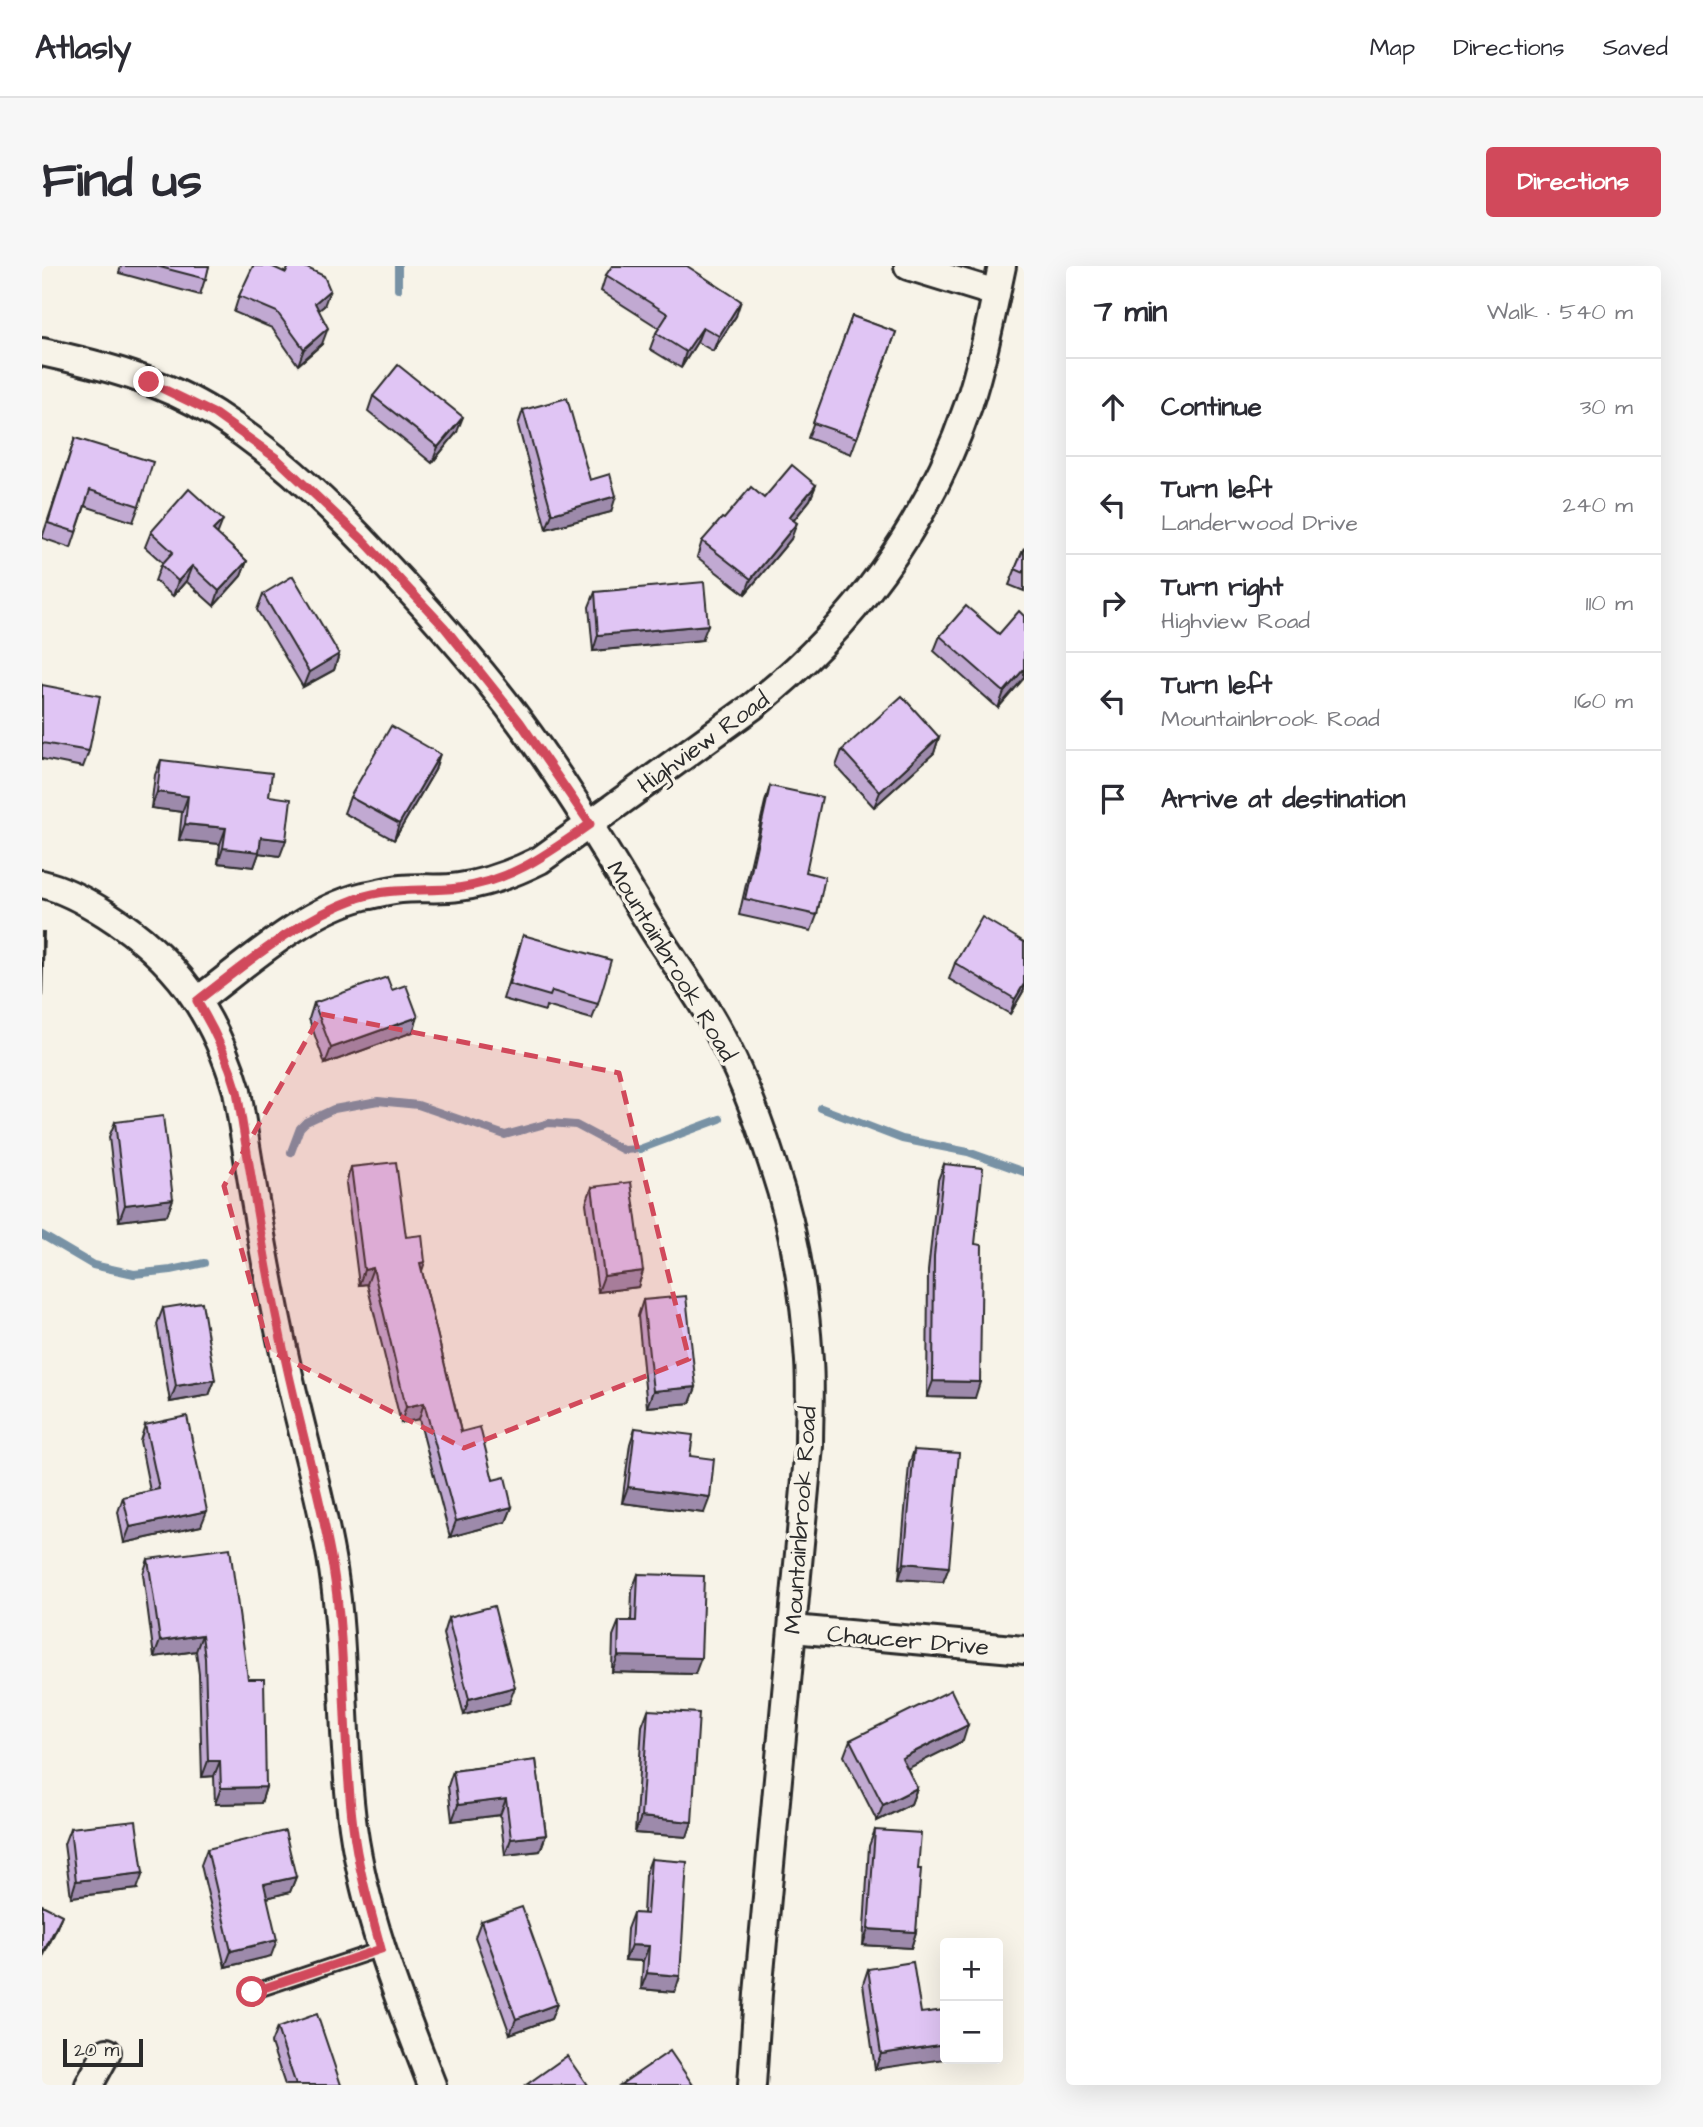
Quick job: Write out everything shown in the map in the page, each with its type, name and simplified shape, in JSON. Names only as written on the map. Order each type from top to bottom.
[{"type":"street","points":[[908,266],[996,293]]},
{"type":"street","name":"Highview Road","points":[[197,1001],[262,951],[323,912],[361,897],[400,889],[458,888],[518,872],[540,860],[780,684],[832,635],[876,582],[915,525],[946,463],[968,405],[1002,266]]},
{"type":"street","name":"Mountainbrook Road","points":[[42,352],[97,364],[149,382],[215,414],[276,458],[363,540],[445,628],[520,722],[590,824],[649,924],[681,969],[716,1028],[747,1092],[774,1168],[794,1247],[809,1366],[809,1446],[758,1994],[752,2085]]},
{"type":"street","points":[[42,884],[91,904],[149,945],[182,980],[197,1001],[230,1068],[237,1091],[266,1268],[286,1365],[314,1472],[333,1569],[343,1662],[353,1827],[366,1895],[388,1971],[432,2085]]},
{"type":"street","name":"Chaucer Drive","points":[[793,1629],[1024,1650]]},
{"type":"street","points":[[89,2085],[107,2052]]},
{"type":"lane","points":[[252,1992],[381,1949]]},
{"type":"highlighted area","points":[[321,1014],[619,1073],[689,1359],[464,1448],[269,1350],[224,1186]]},
{"type":"building","points":[[156,266],[209,266],[206,279]]},
{"type":"building","points":[[253,266],[271,266],[286,273],[289,266],[303,266],[324,276],[330,290],[315,303],[328,328],[304,349],[277,312],[239,296]]},
{"type":"building","points":[[612,266],[687,266],[741,301],[719,336],[703,327],[686,352],[656,333],[668,314],[606,275]]},
{"type":"building","points":[[852,316],[896,332],[857,438],[813,423]]},
{"type":"building","points":[[398,365],[463,417],[438,447],[373,396]]},
{"type":"building","points":[[567,398],[590,480],[610,474],[616,496],[552,514],[523,410]]},
{"type":"building","points":[[75,438],[153,462],[139,506],[90,490],[76,532],[48,523]]},
{"type":"building","points":[[792,465],[816,485],[789,517],[797,523],[751,579],[702,541],[751,487],[764,498]]},
{"type":"building","points":[[189,489],[223,520],[213,530],[247,561],[219,591],[192,566],[178,581],[161,565],[173,552],[151,532]]},
{"type":"building","points":[[1024,548],[1024,573],[1015,569]]},
{"type":"building","points":[[293,576],[339,654],[309,672],[263,594]]},
{"type":"building","points":[[704,582],[708,625],[598,635],[595,592]]},
{"type":"building","points":[[966,606],[999,634],[1019,611],[1024,616],[1024,669],[1004,692],[940,636]]},
{"type":"building","points":[[42,685],[100,696],[89,751],[42,743]]},
{"type":"building","points":[[902,696],[939,737],[880,792],[842,750]]},
{"type":"building","points":[[391,726],[440,754],[399,824],[350,797]]},
{"type":"building","points":[[161,760],[272,773],[269,796],[291,799],[286,840],[261,837],[259,852],[223,848],[226,828],[185,824],[188,796],[157,792]]},
{"type":"building","points":[[770,786],[822,797],[806,872],[825,877],[817,915],[745,899]]},
{"type":"building","points":[[982,917],[1024,942],[1024,984],[1015,999],[955,963]]},
{"type":"building","points":[[42,932],[44,932],[42,999]]},
{"type":"building","points":[[523,935],[611,960],[598,1004],[552,991],[550,996],[509,984]]},
{"type":"building","points":[[387,977],[392,990],[406,985],[418,1017],[331,1048],[314,1003]]},
{"type":"building","points":[[163,1116],[173,1199],[125,1205],[115,1122]]},
{"type":"building","points":[[396,1162],[406,1237],[422,1235],[425,1262],[420,1263],[461,1432],[480,1427],[493,1480],[505,1477],[512,1507],[456,1521],[424,1403],[406,1407],[373,1268],[364,1270],[351,1167]]},
{"type":"building","points":[[944,1164],[983,1168],[975,1244],[982,1245],[980,1382],[933,1381],[934,1256]]},
{"type":"building","points":[[631,1182],[643,1271],[604,1276],[592,1187]]},
{"type":"building","points":[[686,1296],[696,1387],[653,1391],[643,1300]]},
{"type":"building","points":[[202,1302],[215,1380],[176,1386],[163,1308]]},
{"type":"building","points":[[187,1416],[207,1511],[130,1527],[123,1497],[159,1489],[145,1425]]},
{"type":"building","points":[[635,1428],[693,1435],[690,1456],[714,1459],[710,1497],[628,1487]]},
{"type":"building","points":[[914,1450],[959,1453],[949,1567],[904,1563]]},
{"type":"building","points":[[230,1548],[248,1679],[264,1679],[266,1787],[221,1788],[220,1761],[208,1761],[202,1635],[160,1641],[148,1559]]},
{"type":"building","points":[[638,1574],[704,1576],[701,1658],[618,1656],[619,1621],[636,1621]]},
{"type":"building","points":[[494,1606],[515,1687],[469,1699],[448,1618]]},
{"type":"building","points":[[951,1690],[968,1725],[902,1758],[917,1788],[883,1805],[850,1740]]},
{"type":"building","points":[[648,1710],[699,1713],[692,1822],[641,1817]]},
{"type":"building","points":[[536,1760],[546,1835],[511,1839],[506,1799],[458,1805],[453,1771]]},
{"type":"building","points":[[136,1821],[143,1873],[76,1881],[70,1828]]},
{"type":"building","points":[[875,1830],[921,1833],[916,1932],[868,1929]]},
{"type":"building","points":[[285,1831],[296,1877],[264,1884],[277,1940],[231,1951],[207,1849]]},
{"type":"building","points":[[651,1859],[687,1862],[680,1976],[647,1973],[649,1946],[631,1945],[633,1913],[647,1914]]},
{"type":"building","points":[[42,1905],[62,1915],[42,1955]]},
{"type":"building","points":[[522,1907],[557,2004],[516,2019],[481,1921]]},
{"type":"building","points":[[913,1962],[921,2013],[940,2011],[940,2045],[881,2054],[868,1969]]},
{"type":"building","points":[[317,2014],[341,2085],[296,2085],[277,2028]]},
{"type":"building","points":[[670,2051],[693,2085],[620,2085]]},
{"type":"building","points":[[567,2056],[587,2085],[526,2085]]},
{"type":"waterway","points":[[398,266],[398,289]]},
{"type":"waterway","points":[[291,1152],[300,1128],[306,1122],[334,1109],[378,1101],[418,1105],[505,1135],[549,1123],[576,1125],[623,1150],[640,1149],[720,1119]]},
{"type":"waterway","points":[[821,1108],[902,1139],[968,1152],[1024,1172]]},
{"type":"waterway","points":[[42,1235],[93,1265],[134,1274],[204,1263]]},
{"type":"route","points":[[149,382],[215,414],[276,458],[363,540],[445,628],[520,722],[590,824],[540,860],[518,872],[458,888],[400,889],[361,897],[323,912],[262,951],[197,1001],[230,1068],[237,1091],[266,1268],[286,1365],[314,1472],[333,1569],[343,1662],[353,1827],[366,1895],[381,1949],[252,1992]]}]
